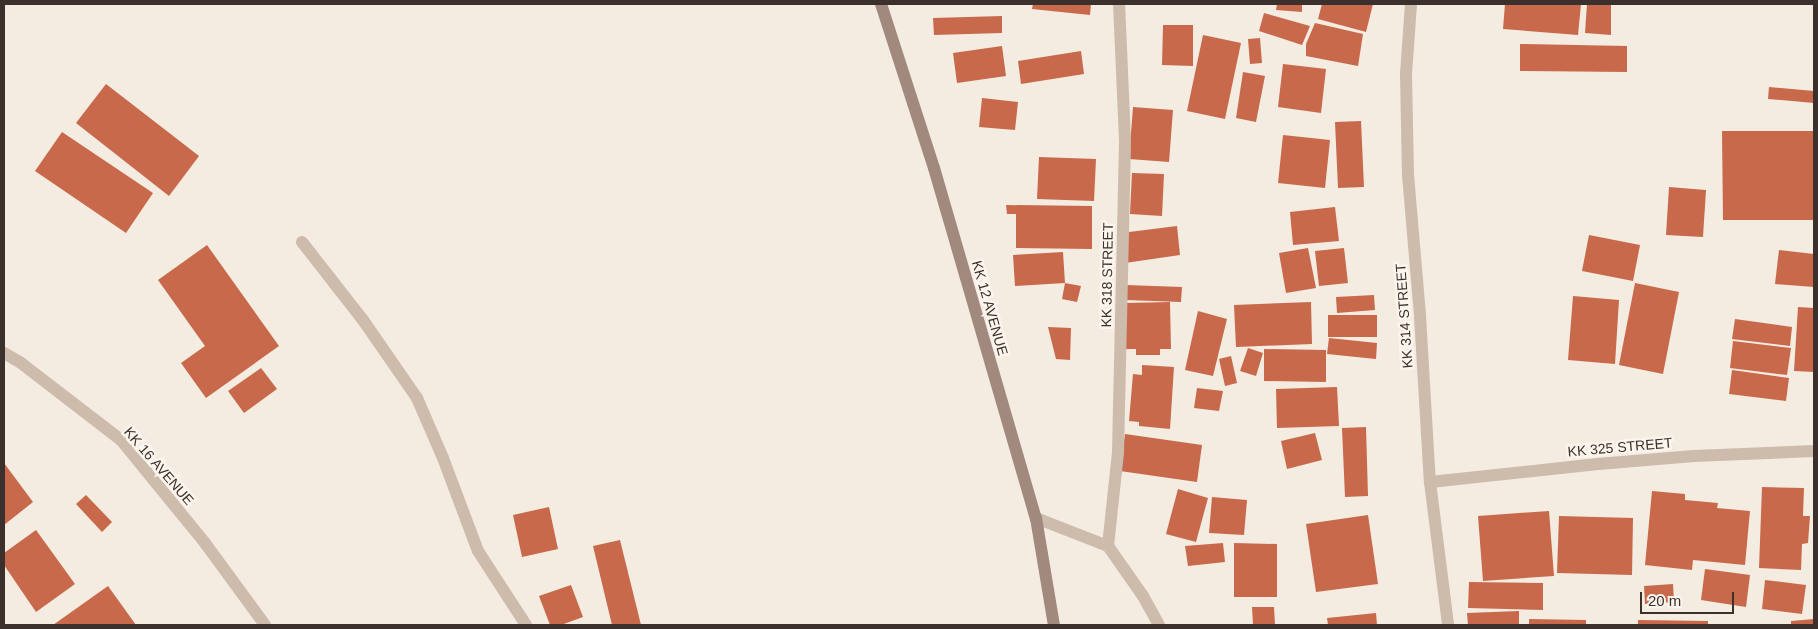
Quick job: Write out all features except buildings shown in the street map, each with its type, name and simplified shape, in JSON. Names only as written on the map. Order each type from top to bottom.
[{"type":"main road","name":"KK 12 AVENUE","points":[[881,4],[936,178],[1036,518],[1054,625]]},
{"type":"street","name":"KK 318 STREET","points":[[1108,546],[1118,452],[1124,170],[1118,4]]},
{"type":"street","name":"KK 314 STREET","points":[[1411,4],[1406,73],[1408,175],[1420,316],[1430,482],[1448,625]]},
{"type":"street","points":[[302,242],[363,320],[417,398],[444,458],[478,552],[526,625]]},
{"type":"street","name":"KK 16 AVENUE","points":[[4,352],[21,362],[121,440],[205,543],[265,625]]},
{"type":"street","name":"KK 325 STREET","points":[[1430,482],[1694,456],[1814,451]]},
{"type":"street","points":[[1036,518],[1108,546],[1143,596],[1159,625]]}]
